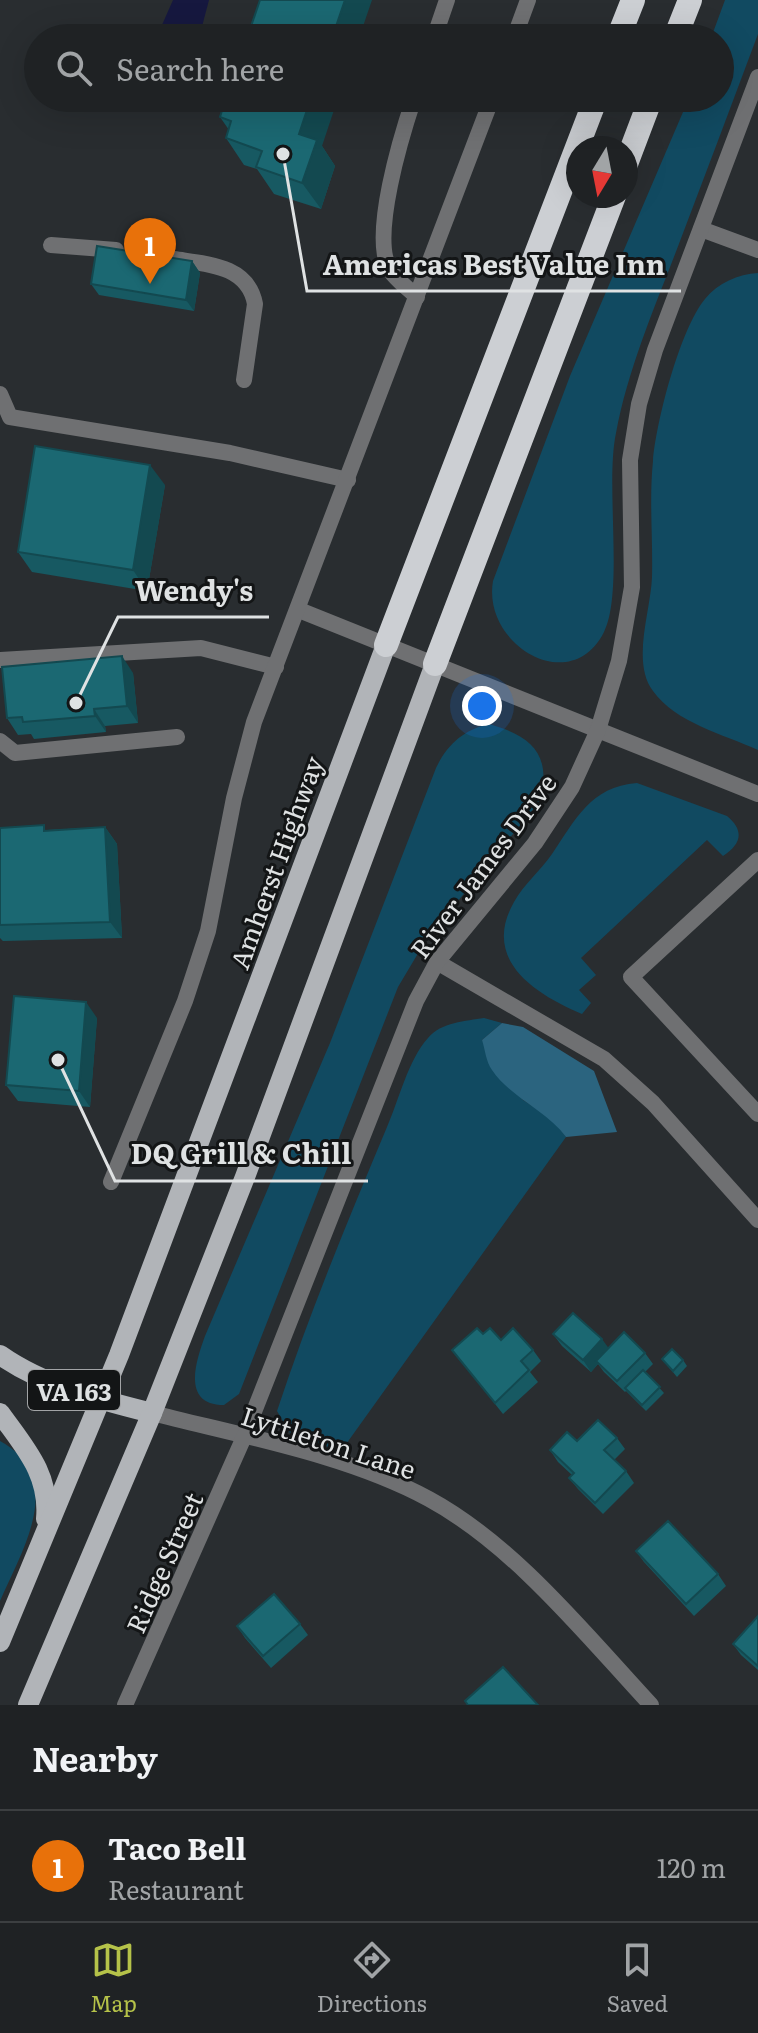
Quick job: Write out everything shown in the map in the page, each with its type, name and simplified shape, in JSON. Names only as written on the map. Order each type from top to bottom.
[{"type":"highway","points":[[624,24],[633,0]]},
{"type":"highway","points":[[681,24],[690,0]]},
{"type":"highway","name":"Amherst Highway","points":[[386,645],[591,112]]},
{"type":"highway","points":[[637,136],[646,112]]},
{"type":"highway","points":[[435,664],[609,208]]},
{"type":"main road","name":"Amherst Highway","points":[[0,1642],[44,1541],[141,1298],[386,645]]},
{"type":"main road","points":[[28,1705],[152,1413],[250,1163],[435,664]]},
{"type":"main road","name":"VA 163","points":[[0,1355],[38,1376],[99,1400],[152,1413]]},
{"type":"main road","points":[[0,1413],[35,1463],[48,1494],[44,1541]]},
{"type":"street","points":[[439,24],[447,0]]},
{"type":"street","points":[[519,24],[528,0]]},
{"type":"street","name":"River James Drive","points":[[244,1437],[416,1001],[437,962],[535,843],[572,787],[598,730],[619,661],[632,587],[630,460],[639,404],[758,77]]},
{"type":"street","points":[[410,112],[389,184],[385,256],[390,271],[417,297]]},
{"type":"street","points":[[111,1182],[185,1001],[208,931],[234,798],[254,722],[487,112]]},
{"type":"street","points":[[701,229],[758,250]]},
{"type":"street","points":[[51,245],[91,246],[221,267],[246,282],[255,304],[244,380]]},
{"type":"street","points":[[0,394],[10,417],[230,453],[348,480]]},
{"type":"street","points":[[299,610],[758,794]]},
{"type":"street","points":[[0,660],[201,648],[276,667]]},
{"type":"street","points":[[6,678],[11,671],[74,665],[89,655]]},
{"type":"street","points":[[0,741],[15,753],[177,737]]},
{"type":"street","points":[[758,860],[631,977],[758,1114]]},
{"type":"street","points":[[437,962],[604,1059],[653,1103],[758,1220]]},
{"type":"street","name":"Lyttleton Lane","points":[[152,1413],[370,1473],[429,1499],[470,1526],[510,1559],[651,1705]]},
{"type":"street","name":"Ridge Street","points":[[125,1705],[244,1437]]},
{"type":"shaded area","points":[[173,0],[209,0],[203,24],[162,24]]},
{"type":"shaded area","points":[[725,0],[758,0],[758,34],[734,97],[734,24],[716,24]]},
{"type":"shaded area","points":[[683,112],[728,112],[642,340],[621,409],[613,455],[614,565],[610,614],[604,632],[589,651],[571,661],[551,662],[532,655],[515,643],[501,625],[493,604],[493,581],[570,376]]},
{"type":"shaded area","points":[[758,273],[758,750],[687,720],[663,702],[647,679],[643,651],[652,577],[653,461],[659,423],[678,353],[696,313],[716,288],[743,275]]},
{"type":"shaded area","points":[[489,724],[517,734],[535,749],[543,771],[540,801],[426,940],[398,987],[239,1394],[224,1405],[210,1403],[202,1398],[195,1380],[205,1336],[330,1043],[436,768],[457,740],[471,730]]},
{"type":"shaded area","points":[[637,783],[727,816],[738,832],[737,842],[723,856],[707,840],[581,958],[596,975],[579,990],[591,1003],[582,1014],[547,996],[518,972],[509,958],[504,941],[506,923],[518,895],[586,807],[607,791]]},
{"type":"shaded area","points":[[484,1018],[502,1023],[482,1040],[523,1100],[554,1120],[566,1137],[344,1447],[328,1447],[290,1433],[277,1411],[343,1232],[409,1069],[433,1033],[454,1023]]},
{"type":"shaded area","points":[[502,1023],[523,1027],[594,1071],[617,1132],[566,1137],[549,1119],[500,1080],[490,1067],[482,1040]]},
{"type":"shaded area","points":[[0,1441],[20,1456],[32,1474],[36,1494],[28,1538],[0,1601]]},
{"type":"building","points":[[260,0],[345,0],[337,24],[252,24]]},
{"type":"building","points":[[222,112],[306,112],[299,134],[317,140],[302,183],[256,167],[262,151],[226,138],[231,121],[220,117]]},
{"type":"building","points":[[97,246],[192,261],[186,300],[91,284]]},
{"type":"building","points":[[35,446],[150,465],[133,570],[18,552]]},
{"type":"building","points":[[122,656],[127,706],[94,709],[95,716],[23,722],[22,717],[7,718],[2,667]]},
{"type":"building","points":[[44,825],[44,831],[105,827],[110,922],[0,925],[0,828]]},
{"type":"building","points":[[14,996],[86,1002],[79,1091],[6,1085]]},
{"type":"building","points":[[573,1313],[602,1339],[583,1360],[553,1334]]},
{"type":"building","points":[[477,1328],[483,1334],[490,1328],[501,1340],[513,1328],[533,1350],[521,1361],[529,1370],[495,1403],[452,1350]]},
{"type":"building","points":[[624,1332],[645,1353],[617,1381],[596,1361]]},
{"type":"building","points":[[672,1349],[683,1360],[673,1371],[662,1359]]},
{"type":"building","points":[[643,1370],[660,1387],[642,1405],[625,1388]]},
{"type":"building","points":[[598,1420],[617,1438],[604,1450],[626,1471],[595,1503],[569,1478],[574,1473],[550,1450],[567,1432],[577,1441]]},
{"type":"building","points":[[668,1521],[718,1574],[686,1604],[636,1551]]},
{"type":"building","points":[[274,1594],[300,1624],[263,1656],[237,1626]]},
{"type":"building","points":[[758,1616],[758,1666],[733,1644]]},
{"type":"building","points":[[503,1667],[538,1705],[468,1705],[465,1701]]},
{"type":"place","name":"Americas Best Value Inn","points":[[283,154]]},
{"type":"place","name":"Taco Bell","points":[[150,284]]},
{"type":"place","name":"Wendy's","points":[[76,703]]},
{"type":"place","name":"DQ Grill & Chill","points":[[58,1060]]}]
